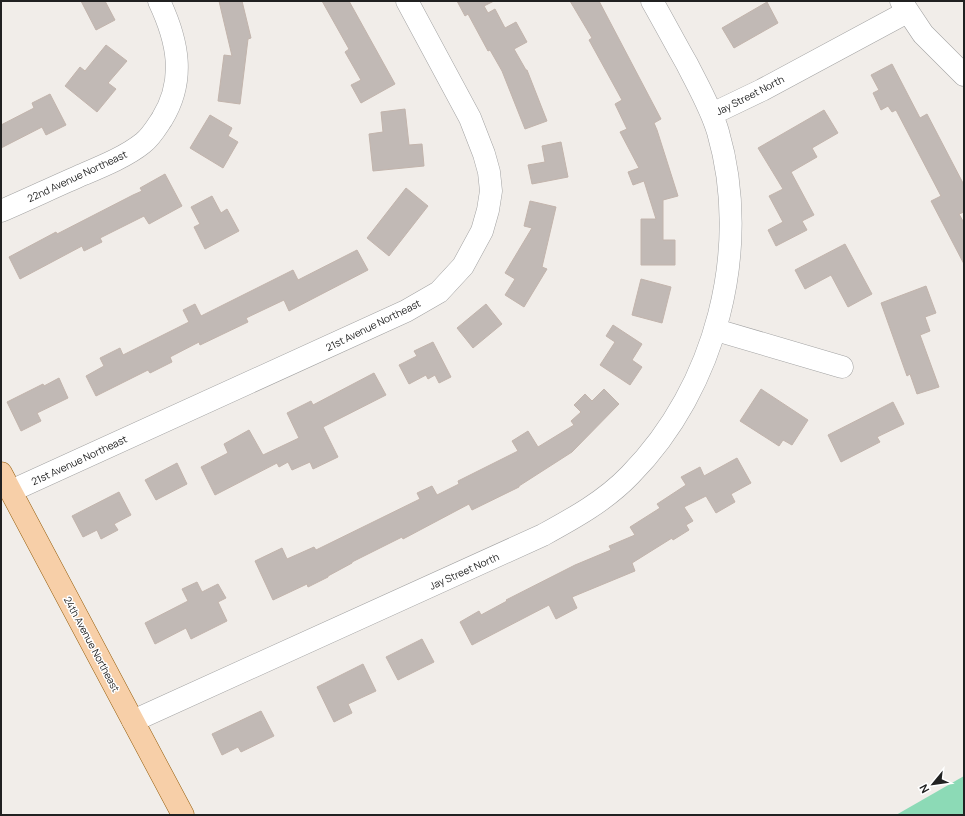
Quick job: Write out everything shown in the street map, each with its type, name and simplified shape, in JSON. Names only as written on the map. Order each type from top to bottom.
[{"type":"main road","name":"24th Avenue Northeast","points":[[6,482],[183,815]]},
{"type":"street","name":"22nd Avenue Northeast","points":[[1,211],[113,161],[143,143],[155,130],[172,98],[177,79],[178,59],[169,22],[159,1]]},
{"type":"street","name":"21st Avenue Northeast","points":[[6,482],[406,311],[439,292],[464,266],[482,231],[488,210],[491,191],[489,172],[484,154],[470,118],[407,1]]},
{"type":"street","points":[[652,1],[712,114]]},
{"type":"street","name":"Jay Street North","points":[[133,721],[543,535],[578,516],[614,490],[631,475],[658,443],[682,407],[716,330],[726,284],[731,230],[730,199],[727,175],[718,133],[712,114],[762,90],[904,7],[923,34],[964,75]]},
{"type":"street","points":[[716,330],[842,367]]},
{"type":"green space","points":[[964,776],[964,815],[896,815]]},
{"type":"building","points":[[81,1],[105,1],[115,20],[96,30]]},
{"type":"building","points":[[219,1],[242,1],[251,38],[248,39],[240,104],[218,101],[224,55],[232,56]]},
{"type":"building","points":[[322,1],[349,1],[395,84],[361,103],[351,85],[361,80],[345,52],[349,49]]},
{"type":"building","points":[[457,1],[494,1],[484,6],[488,13],[495,9],[505,28],[516,22],[527,42],[514,49],[527,70],[547,121],[525,129],[502,71],[490,50],[488,51],[468,14],[465,16]]},
{"type":"building","points":[[570,1],[599,1],[661,119],[654,123],[678,196],[663,200],[663,240],[675,240],[675,265],[641,265],[641,219],[656,219],[644,181],[633,185],[628,172],[639,168],[620,132],[627,129],[615,104],[622,100],[589,40],[592,38]]},
{"type":"building","points":[[767,2],[778,23],[734,48],[722,28]]},
{"type":"building","points":[[106,45],[127,61],[108,83],[116,89],[97,112],[65,86],[80,67],[85,71]]},
{"type":"building","points":[[892,64],[920,118],[927,114],[964,185],[964,212],[959,214],[964,223],[964,264],[931,201],[941,196],[896,110],[892,112],[888,106],[881,110],[873,93],[879,90],[871,75]]},
{"type":"building","points":[[50,94],[66,125],[46,135],[42,127],[1,148],[1,125],[34,108],[32,103]]},
{"type":"building","points":[[405,109],[409,145],[422,144],[424,166],[373,171],[369,134],[383,132],[381,112]]},
{"type":"building","points":[[824,110],[838,133],[812,148],[817,157],[791,172],[814,215],[802,221],[807,230],[776,246],[768,230],[783,222],[769,196],[783,189],[758,148]]},
{"type":"building","points":[[210,115],[232,128],[228,136],[238,142],[223,168],[190,148]]},
{"type":"building","points":[[561,142],[568,177],[532,184],[528,165],[545,162],[542,146]]},
{"type":"building","points":[[165,174],[182,206],[149,224],[144,216],[100,238],[102,242],[84,251],[82,246],[20,279],[9,257],[56,232],[57,234],[142,191],[140,188]]},
{"type":"building","points":[[406,188],[428,206],[389,256],[367,238]]},
{"type":"building","points":[[212,196],[221,213],[227,209],[239,231],[205,249],[194,227],[200,224],[191,207]]},
{"type":"building","points":[[530,201],[556,207],[542,267],[547,269],[524,307],[505,295],[515,279],[505,273],[532,228],[524,226]]},
{"type":"building","points":[[845,244],[872,294],[848,307],[831,275],[805,289],[795,270]]},
{"type":"building","points":[[357,250],[368,270],[289,311],[284,300],[246,318],[248,322],[200,345],[199,342],[170,357],[172,362],[150,373],[148,370],[96,396],[86,376],[104,366],[100,358],[120,348],[123,355],[189,322],[183,310],[195,304],[201,316],[293,270],[298,280]]},
{"type":"building","points":[[641,279],[671,287],[662,323],[632,315]]},
{"type":"building","points":[[926,286],[936,313],[925,317],[930,331],[920,335],[939,387],[917,394],[910,374],[907,376],[881,303]]},
{"type":"building","points":[[486,304],[502,324],[473,348],[457,328]]},
{"type":"building","points":[[613,325],[642,344],[632,360],[642,367],[630,385],[600,365],[615,342],[606,336]]},
{"type":"building","points":[[433,342],[451,377],[439,383],[435,375],[428,379],[426,375],[409,384],[399,365],[417,356],[414,351]]},
{"type":"building","points":[[374,373],[386,395],[323,427],[338,457],[313,469],[310,462],[292,470],[288,462],[279,467],[277,463],[215,495],[201,467],[228,453],[224,444],[249,430],[263,455],[299,438],[287,413],[311,401],[313,405]]},
{"type":"building","points":[[59,378],[68,398],[37,413],[41,421],[21,431],[7,402],[43,384],[44,386]]},
{"type":"building","points":[[604,389],[619,404],[572,452],[519,487],[472,510],[469,504],[403,539],[402,537],[352,562],[308,587],[307,584],[273,600],[255,561],[282,548],[287,559],[314,547],[316,550],[420,499],[417,493],[432,486],[437,495],[459,484],[458,481],[518,451],[512,441],[528,431],[538,447],[574,425],[571,421],[581,412],[574,405],[585,394],[592,401]]},
{"type":"building","points":[[761,389],[808,420],[792,445],[783,440],[779,446],[740,421]]},
{"type":"building","points":[[893,402],[904,424],[877,437],[880,442],[841,462],[828,435]]},
{"type":"building","points":[[737,458],[751,483],[731,494],[735,502],[716,513],[706,496],[684,507],[693,521],[686,525],[689,530],[673,540],[672,538],[632,563],[635,571],[572,597],[577,608],[556,619],[549,605],[472,645],[460,622],[479,611],[481,615],[507,601],[506,600],[575,565],[611,550],[609,546],[635,535],[630,527],[660,508],[657,504],[686,485],[681,477],[700,467],[704,476]]},
{"type":"building","points":[[177,463],[187,484],[156,500],[145,480]]},
{"type":"building","points":[[119,492],[131,515],[114,524],[118,530],[101,539],[97,530],[83,537],[72,516]]},
{"type":"building","points":[[197,582],[202,592],[218,584],[226,598],[218,602],[227,621],[191,639],[186,628],[155,644],[145,623],[188,601],[182,589]]},
{"type":"building","points":[[422,639],[434,662],[398,680],[386,657]]},
{"type":"building","points":[[363,664],[376,691],[348,704],[352,713],[334,722],[317,687]]},
{"type":"building","points":[[261,711],[274,736],[241,752],[238,747],[222,755],[212,734]]}]
